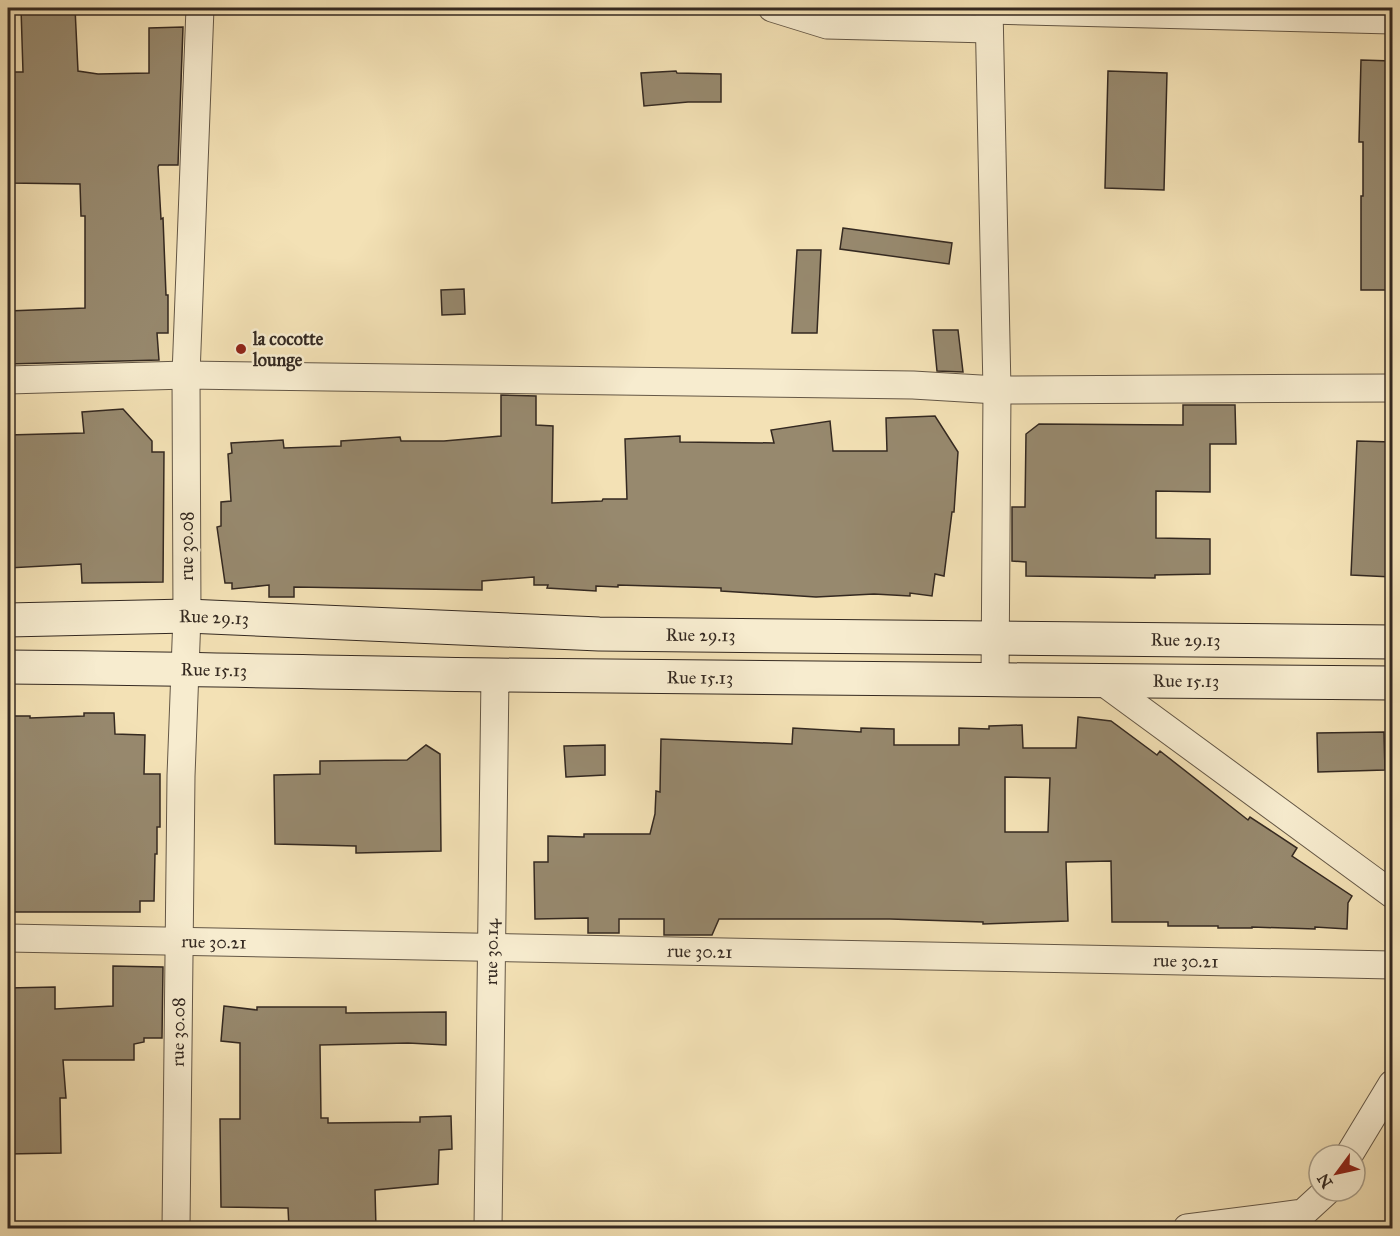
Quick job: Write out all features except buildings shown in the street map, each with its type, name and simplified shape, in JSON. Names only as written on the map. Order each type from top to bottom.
[{"type":"main road","name":"Rue 29.13","points":[[8,620],[187,616],[599,634],[1392,642]]},
{"type":"main road","name":"Rue 15.13","points":[[8,667],[995,681],[1100,679],[1392,683]]},
{"type":"street","name":"rue 30.08","points":[[176,1228],[181,776],[187,616],[186,375],[200,8]]},
{"type":"street","points":[[772,8],[827,25],[989,16],[1392,20]]},
{"type":"street","points":[[989,16],[997,390],[995,681]]},
{"type":"street","points":[[8,380],[186,375],[913,386],[997,390],[1392,388]]},
{"type":"street","name":"rue 30.14","points":[[488,1228],[495,675]]},
{"type":"street","points":[[1100,679],[1392,894]]},
{"type":"street","name":"rue 30.21","points":[[8,939],[180,940],[1392,966]]},
{"type":"street","points":[[1356,1143],[1392,1084]]},
{"type":"street","points":[[1187,1228],[1303,1213],[1314,1203]]},
{"type":"place","name":"la cocotte lounge","points":[[241,349]]}]
